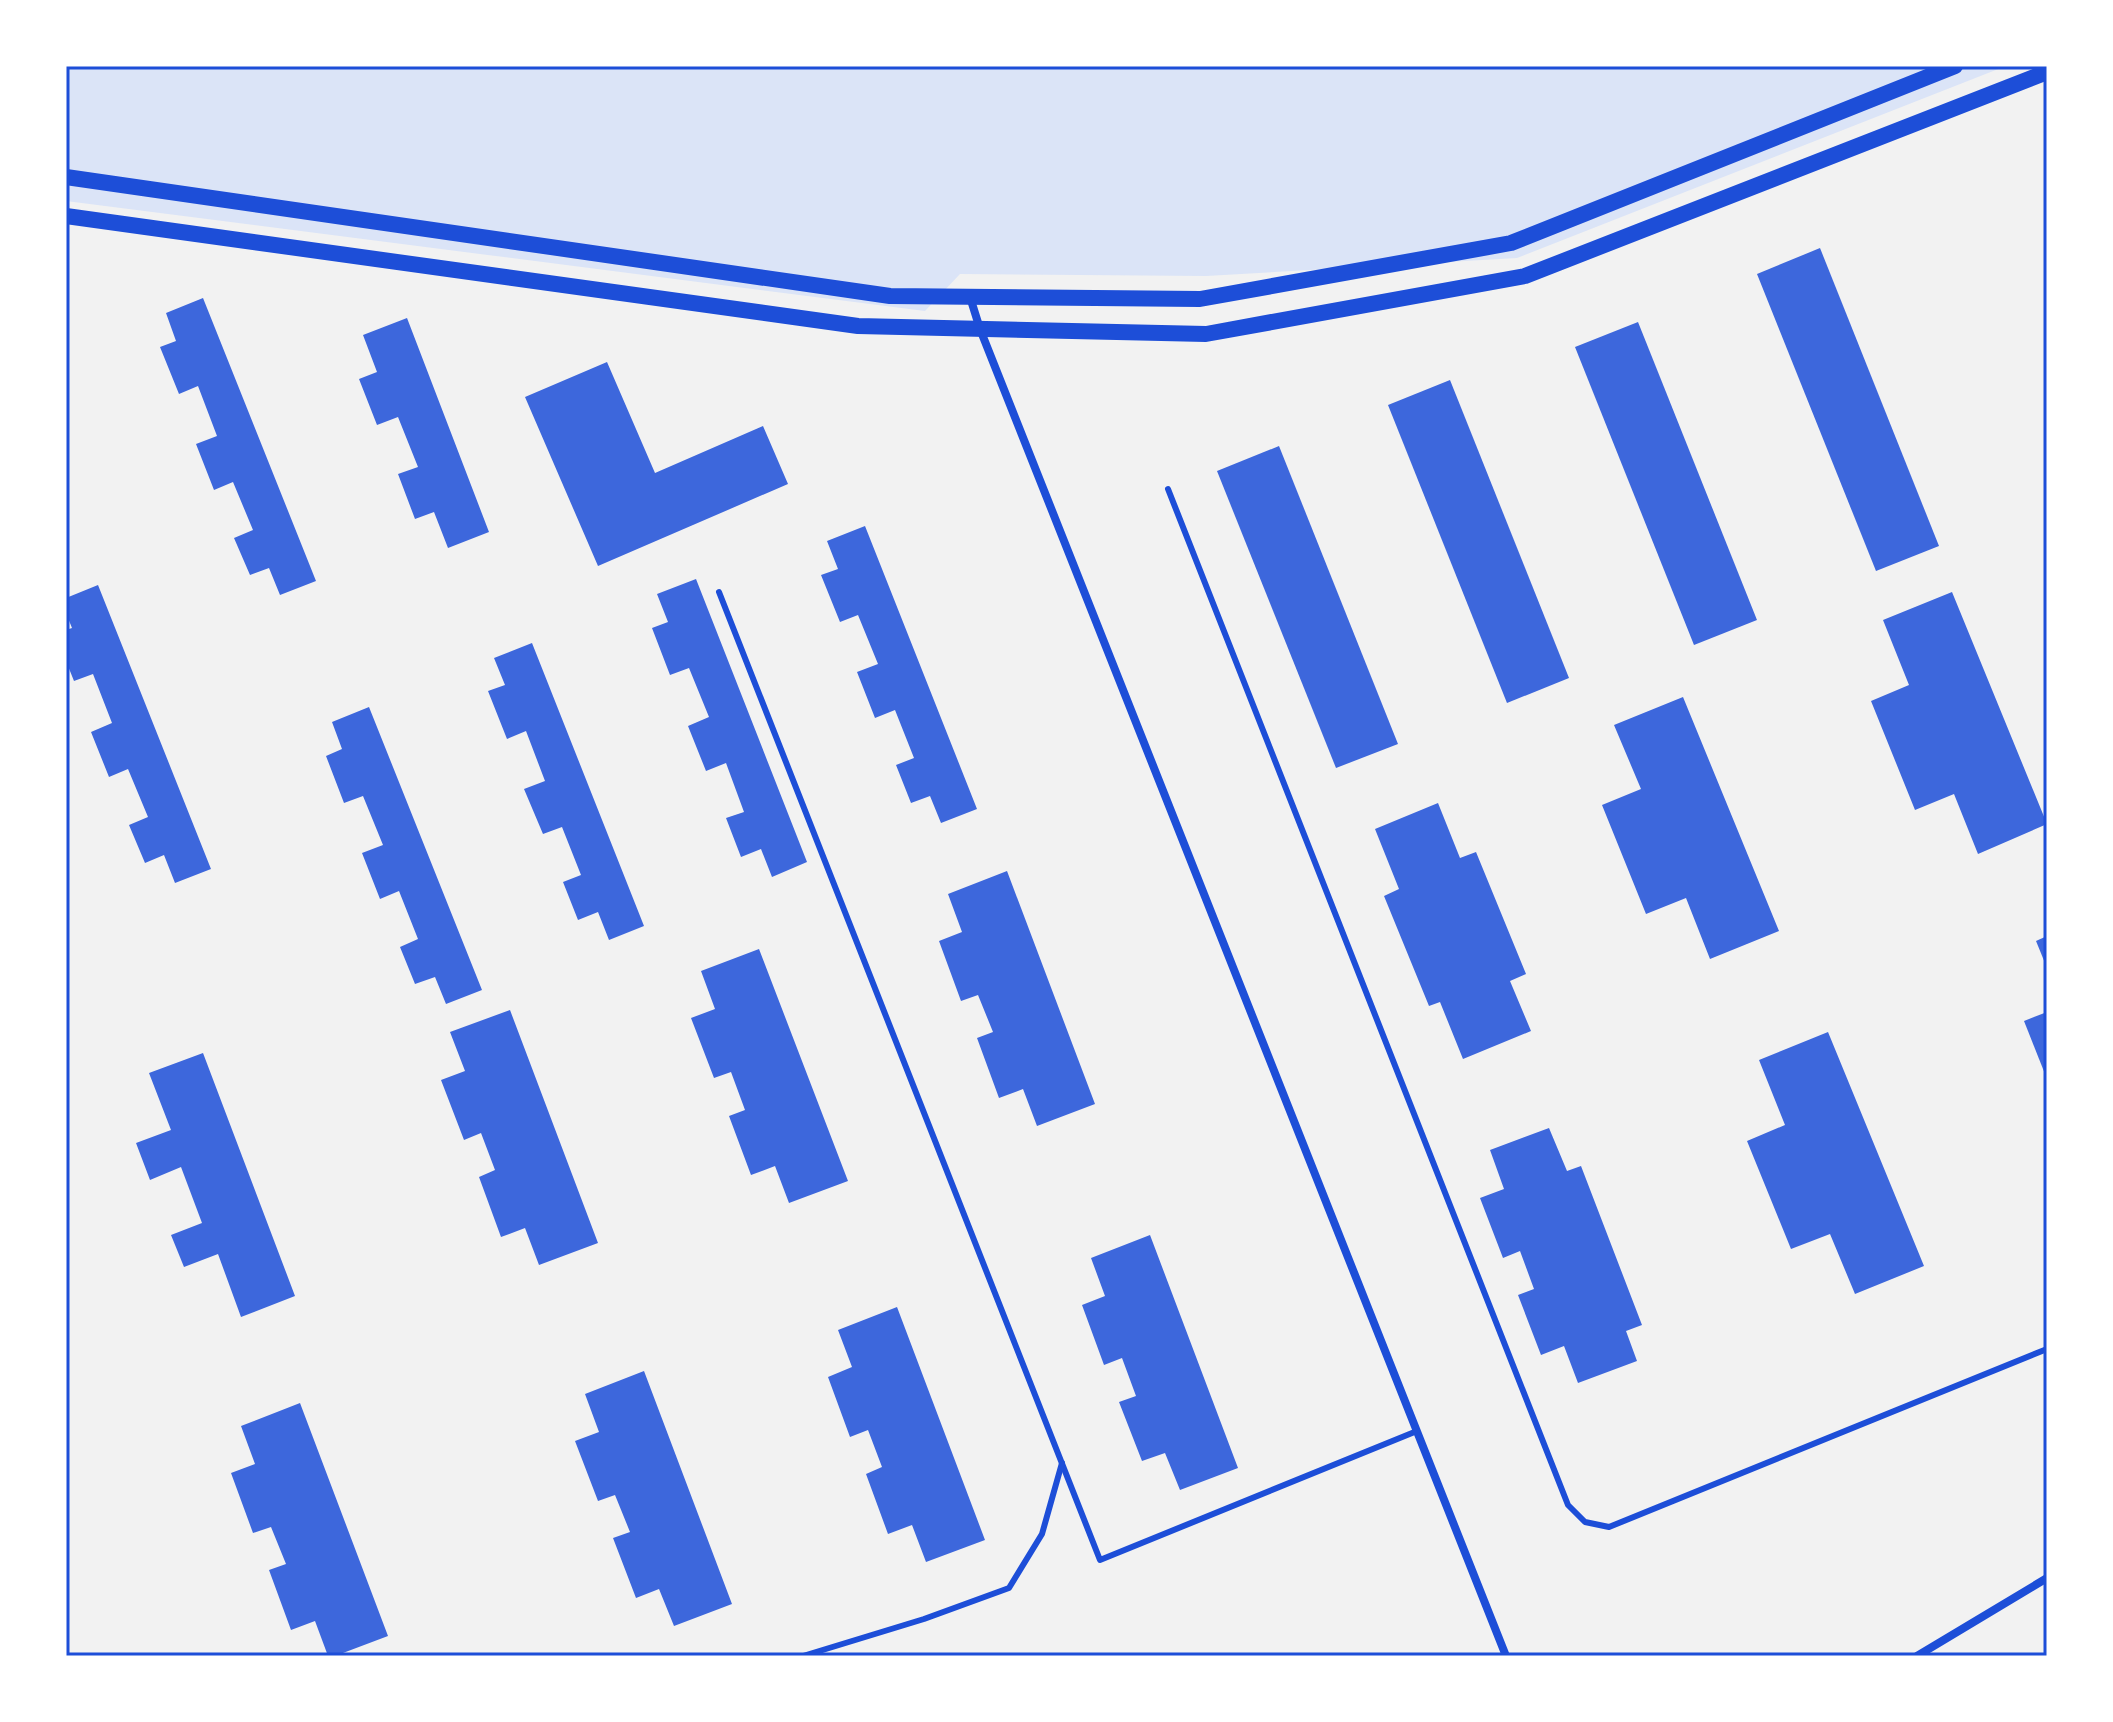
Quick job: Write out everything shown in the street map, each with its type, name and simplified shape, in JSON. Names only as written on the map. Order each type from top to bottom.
[{"type":"main road","points":[[66,177],[890,296],[1200,299],[1511,243],[1955,66]]},
{"type":"main road","points":[[66,216],[858,326],[1206,334],[1525,276],[2047,72]]},
{"type":"street","points":[[970,297],[980,329],[1506,1656]]},
{"type":"street","points":[[1917,1656],[2047,1578]]},
{"type":"lane","points":[[1168,489],[1568,1505],[1585,1522],[1609,1527],[2047,1349]]},
{"type":"lane","points":[[719,592],[1100,1560],[1417,1431]]},
{"type":"lane","points":[[803,1656],[924,1619],[1009,1588],[1042,1534],[1062,1463]]},
{"type":"shaded area","points":[[66,66],[2006,66],[1517,258],[1206,276],[960,274],[925,311],[66,201]]},
{"type":"building","points":[[1820,248],[1939,546],[1876,571],[1757,274]]},
{"type":"building","points":[[203,298],[316,581],[280,595],[269,568],[250,575],[234,538],[253,530],[233,482],[214,490],[196,444],[217,436],[198,386],[179,394],[160,347],[176,341],[166,313]]},
{"type":"building","points":[[407,318],[489,532],[448,548],[434,512],[415,519],[398,474],[418,467],[398,417],[377,425],[359,379],[377,372],[363,335]]},
{"type":"building","points":[[1638,322],[1757,620],[1694,645],[1575,347]]},
{"type":"building","points":[[607,362],[655,473],[763,426],[788,484],[598,566],[525,397]]},
{"type":"building","points":[[1450,380],[1569,678],[1507,703],[1388,405]]},
{"type":"building","points":[[1279,446],[1398,744],[1336,768],[1217,471]]},
{"type":"building","points":[[865,526],[977,809],[941,823],[930,796],[911,803],[896,765],[914,758],[895,710],[875,718],[857,672],[878,664],[858,615],[840,622],[821,575],[838,569],[827,541]]},
{"type":"building","points":[[696,579],[807,862],[772,877],[761,849],[741,857],[726,818],[744,812],[726,763],[706,771],[688,726],[709,717],[689,668],[670,675],[652,628],[668,622],[657,594]]},
{"type":"building","points":[[98,585],[211,869],[175,883],[164,855],[145,863],[129,825],[148,817],[128,769],[109,777],[91,732],[112,723],[93,674],[74,681],[66,661],[66,630],[72,628],[66,613],[66,598]]},
{"type":"building","points":[[1952,592],[2047,824],[1978,854],[1954,794],[1915,810],[1871,701],[1909,685],[1883,620]]},
{"type":"building","points":[[532,643],[644,926],[609,940],[598,912],[578,920],[563,882],[581,875],[562,827],[543,834],[524,789],[545,781],[526,731],[507,739],[488,691],[505,685],[494,658]]},
{"type":"building","points":[[1683,697],[1779,931],[1710,959],[1686,898],[1646,914],[1602,805],[1641,789],[1614,725]]},
{"type":"building","points":[[369,707],[482,990],[446,1004],[435,977],[415,984],[400,947],[418,939],[399,891],[380,899],[362,853],[383,845],[363,796],[344,803],[326,756],[342,749],[332,722]]},
{"type":"building","points":[[1438,803],[1460,858],[1476,852],[1526,974],[1510,981],[1531,1031],[1463,1059],[1440,1002],[1429,1006],[1384,896],[1399,889],[1375,829]]},
{"type":"building","points":[[1007,871],[1095,1104],[1037,1126],[1023,1089],[999,1098],[977,1038],[993,1032],[978,995],[961,1001],[939,941],[962,932],[948,894]]},
{"type":"building","points":[[2047,936],[2047,968],[2036,941]]},
{"type":"building","points":[[759,949],[848,1181],[789,1203],[775,1166],[751,1175],[729,1116],[745,1110],[731,1072],[714,1078],[691,1018],[715,1009],[701,971]]},
{"type":"building","points":[[510,1010],[598,1243],[539,1265],[525,1228],[501,1237],[479,1177],[495,1170],[481,1133],[464,1140],[441,1080],[465,1071],[450,1032]]},
{"type":"building","points":[[2047,1012],[2047,1079],[2024,1021]]},
{"type":"building","points":[[1828,1032],[1924,1266],[1855,1294],[1830,1234],[1791,1249],[1747,1141],[1785,1125],[1759,1060]]},
{"type":"building","points":[[203,1053],[295,1296],[241,1317],[218,1254],[184,1267],[171,1235],[202,1223],[181,1167],[150,1180],[136,1143],[171,1130],[149,1073]]},
{"type":"building","points":[[1549,1128],[1567,1171],[1581,1166],[1642,1325],[1626,1331],[1637,1361],[1578,1383],[1564,1346],[1541,1355],[1518,1295],[1534,1289],[1520,1251],[1503,1258],[1480,1198],[1504,1189],[1490,1150]]},
{"type":"building","points":[[1150,1235],[1238,1468],[1180,1490],[1165,1453],[1142,1461],[1119,1402],[1136,1396],[1122,1358],[1104,1365],[1082,1305],[1105,1296],[1091,1258]]},
{"type":"building","points":[[897,1307],[985,1540],[926,1562],[912,1525],[888,1534],[866,1474],[882,1467],[868,1430],[850,1437],[828,1377],[852,1367],[838,1330]]},
{"type":"building","points":[[644,1371],[732,1604],[674,1626],[659,1589],[636,1598],[613,1538],[630,1532],[615,1495],[598,1501],[575,1441],[599,1432],[585,1394]]},
{"type":"building","points":[[300,1403],[388,1636],[335,1656],[328,1656],[315,1621],[291,1630],[269,1570],[286,1564],[271,1527],[253,1533],[231,1473],[255,1464],[241,1426]]}]
